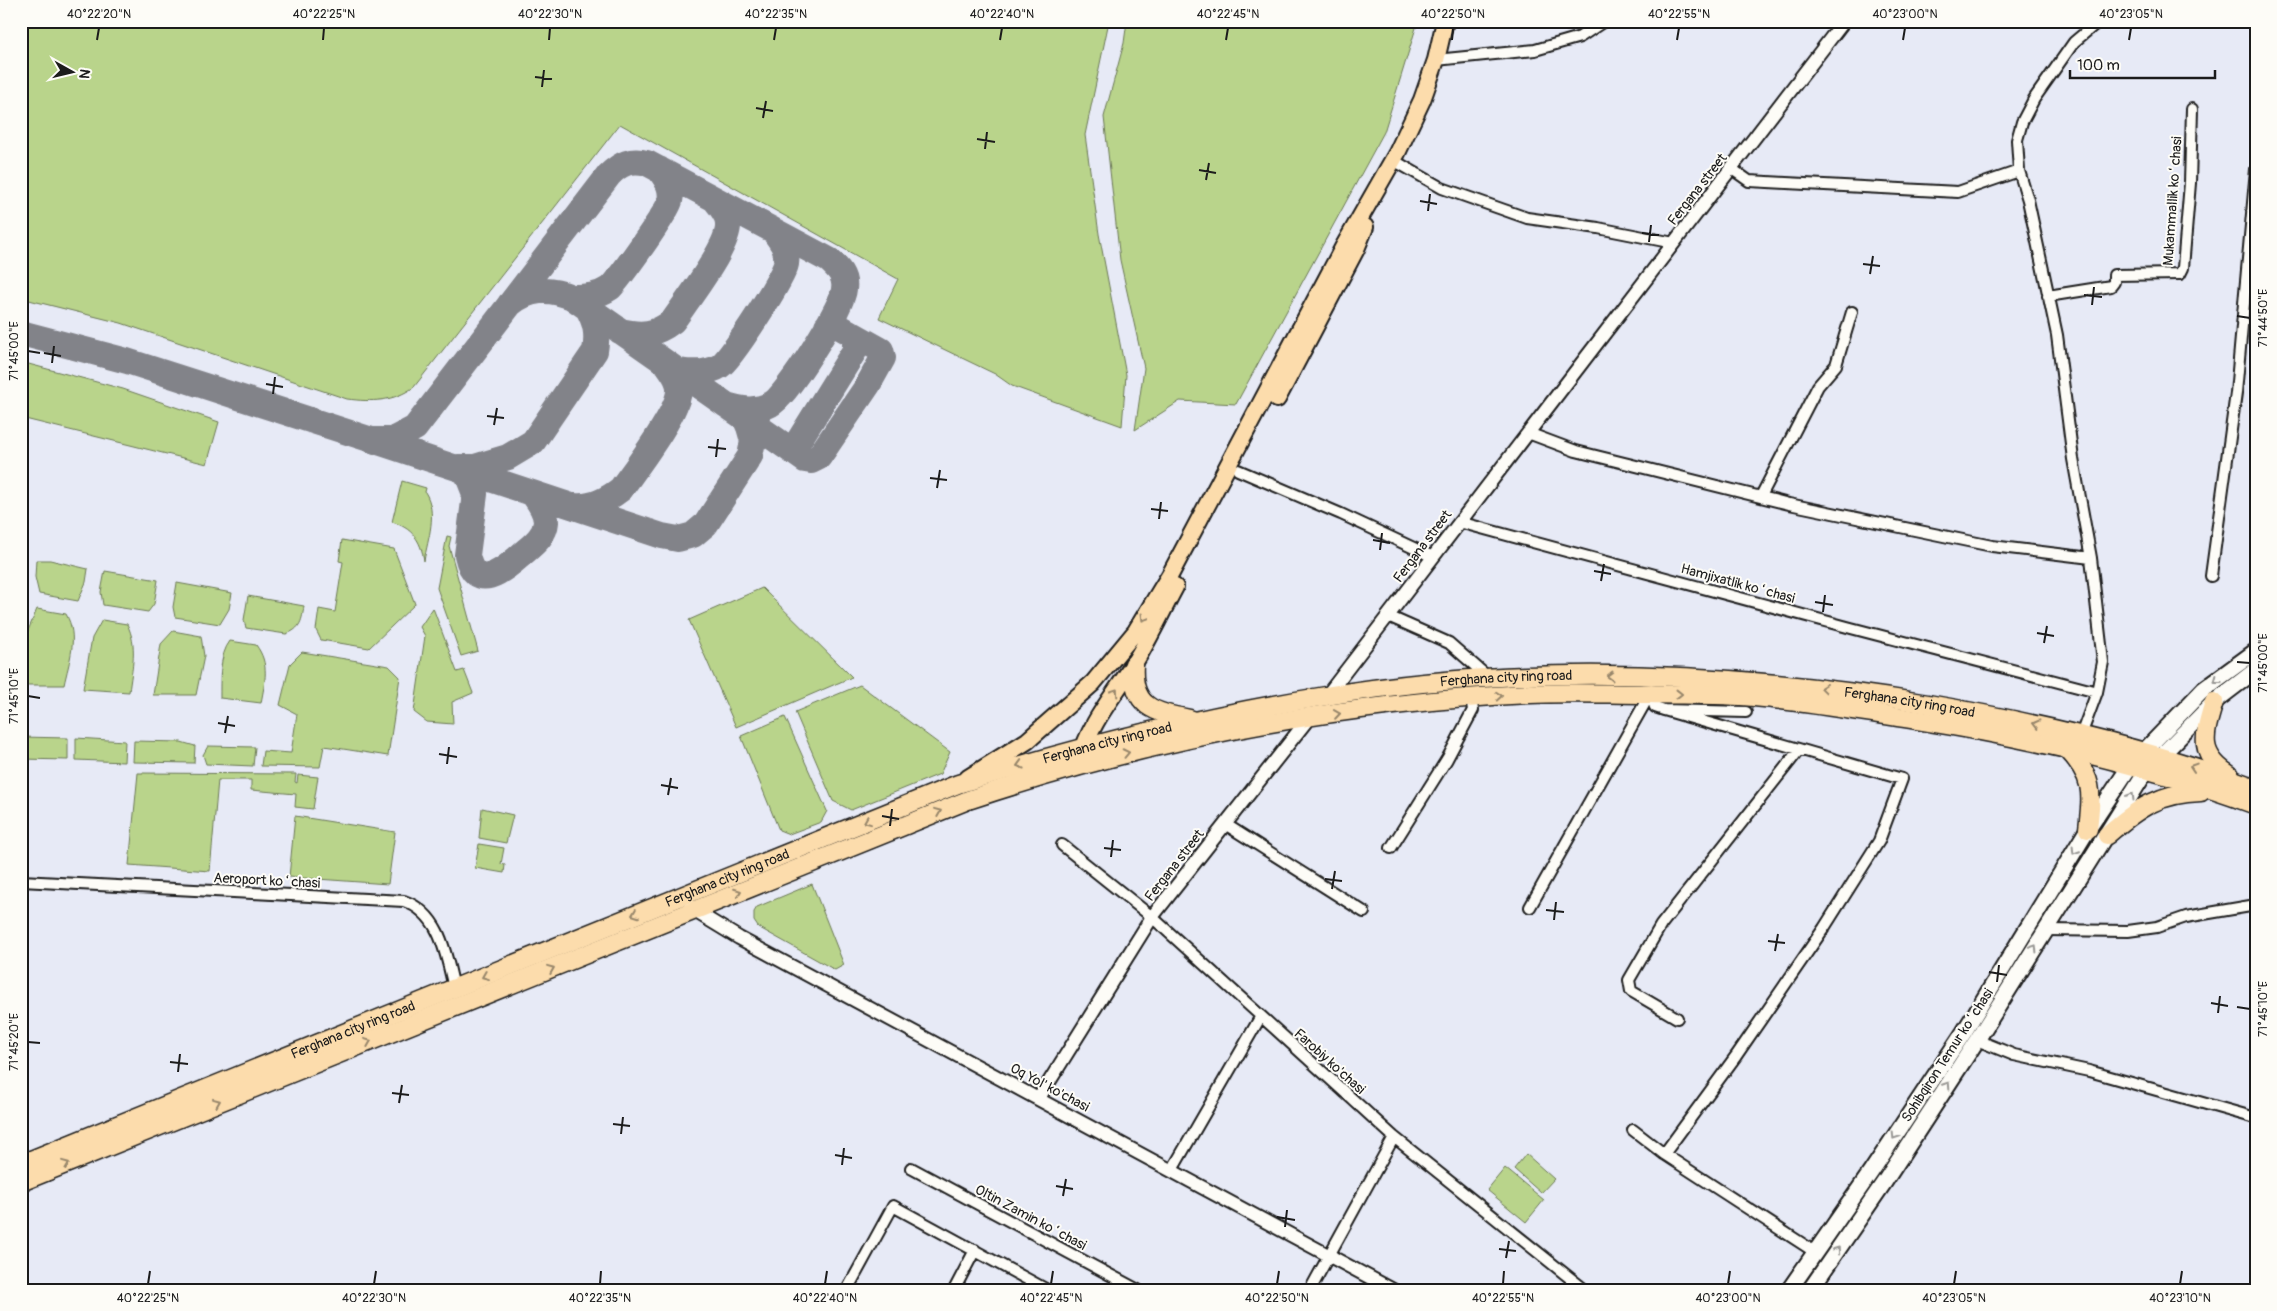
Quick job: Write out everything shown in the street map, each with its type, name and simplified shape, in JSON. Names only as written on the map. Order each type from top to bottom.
[{"type":"highway","points":[[1134,664],[1133,679],[1140,699],[1148,707],[1168,715],[1195,720]]},
{"type":"highway","name":"Ferghana city ring road","points":[[21,1182],[688,903],[958,784],[1084,748],[1195,720],[1327,695],[1490,678],[1538,676],[1651,676],[1808,686],[1971,712],[2081,735],[2142,751],[2251,786]]},
{"type":"highway","name":"Ferghana city ring road","points":[[21,1164],[454,988],[968,800],[1105,758],[1187,740],[1308,718],[1471,698],[1530,694],[1650,694],[1754,697],[1967,728],[2068,750],[2138,768],[2256,805]]},
{"type":"highway","points":[[2214,702],[2207,727],[2206,748],[2217,766],[2251,786]]},
{"type":"highway","points":[[2068,750],[2082,765],[2088,776],[2091,801],[2088,829]]},
{"type":"highway","points":[[2107,835],[2130,815],[2158,799],[2175,793],[2217,792]]},
{"type":"main road","points":[[1079,767],[1084,748],[1102,711],[1134,664],[1356,249],[1393,160],[1422,100],[1436,60],[1445,21]]},
{"type":"main road","points":[[958,784],[1027,741],[1093,683],[1136,631],[1170,575],[1344,246],[1393,160]]},
{"type":"main road","points":[[2138,768],[2142,751],[2172,724],[2204,689],[2256,650]]},
{"type":"main road","points":[[2138,768],[2159,757],[2214,702],[2256,670]]},
{"type":"main road","name":"Sohibqiron Temur koʻchasi","points":[[1789,1290],[1872,1172],[1964,1032],[2088,829],[2138,768]]},
{"type":"main road","name":"Sohibqiron Temur koʻchasi","points":[[1810,1290],[1885,1181],[2107,835],[2138,768]]},
{"type":"street","points":[[1436,60],[1535,50],[1580,36],[1604,21]]},
{"type":"street","name":"Fergana street","points":[[1039,1098],[1152,918],[1388,616],[1844,21]]},
{"type":"street","points":[[2081,735],[2097,692],[2103,662],[2091,558],[2048,296],[2019,171],[2017,140],[2022,122],[2034,99],[2074,42],[2099,21]]},
{"type":"street","name":"Mukammallik koʻchasi","points":[[2048,296],[2111,286],[2114,282],[2114,275],[2180,274],[2183,268],[2190,183],[2192,110]]},
{"type":"street","points":[[1393,160],[1442,188],[1526,218],[1598,228],[1674,243]]},
{"type":"street","points":[[1732,169],[1749,181],[1958,192],[2019,171]]},
{"type":"street","points":[[2211,576],[2236,393],[2256,169]]},
{"type":"street","points":[[1761,496],[1818,386],[1836,365],[1852,312]]},
{"type":"street","points":[[1528,433],[1576,451],[1914,532],[1992,546],[2091,558]]},
{"type":"street","points":[[1238,470],[1433,556]]},
{"type":"street","name":"Hamjixatlik koʻchasi","points":[[1459,522],[2097,692]]},
{"type":"street","points":[[1388,616],[1449,643],[1490,678]]},
{"type":"street","points":[[1650,694],[1655,707],[1902,779],[1879,841],[1829,920],[1736,1056],[1664,1154]]},
{"type":"street","points":[[1530,907],[1650,694]]},
{"type":"street","points":[[1390,848],[1447,759],[1474,710],[1471,698]]},
{"type":"street","points":[[1664,710],[1746,712]]},
{"type":"street","points":[[1677,1018],[1631,991],[1629,980],[1661,925],[1799,750]]},
{"type":"street","points":[[1225,824],[1364,912]]},
{"type":"street","name":"Farobiy ko'chasi","points":[[1062,846],[1152,918],[1394,1137],[1585,1290]]},
{"type":"street","name":"Aeroport koʻchasi","points":[[21,881],[404,901],[416,905],[426,913],[437,928],[454,988]]},
{"type":"street","name":"Oq Yol' ko'chasi","points":[[688,903],[756,947],[1393,1290]]},
{"type":"street","points":[[2046,930],[2128,931],[2157,927],[2186,917],[2256,904]]},
{"type":"street","points":[[1172,1170],[1261,1016]]},
{"type":"street","points":[[1977,1040],[2014,1056],[2089,1071],[2256,1118]]},
{"type":"street","points":[[1633,1130],[1664,1154],[1815,1252]]},
{"type":"street","points":[[1310,1290],[1394,1137]]},
{"type":"street","name":"Oltin Zamin koʻchasi","points":[[911,1168],[1138,1290]]},
{"type":"street","points":[[847,1290],[893,1206],[1047,1290]]},
{"type":"street","points":[[954,1290],[975,1250]]},
{"type":"green space","points":[[21,21],[1109,21],[1085,135],[1099,234],[1126,375],[1122,426],[1012,386],[995,374],[879,318],[898,279],[620,124],[414,387],[398,396],[382,400],[347,399],[121,323],[21,298]]},
{"type":"green space","points":[[1127,21],[1418,21],[1384,132],[1236,404],[1180,401],[1135,430],[1144,368],[1120,260],[1104,117],[1124,43]]},
{"type":"green space","points":[[21,362],[123,389],[219,422],[207,464],[21,418]]},
{"type":"green space","points":[[402,481],[426,488],[425,492],[431,508],[431,526],[424,561],[421,547],[410,531],[392,522]]},
{"type":"green space","points":[[447,536],[451,537],[449,546],[478,651],[461,656],[437,588]]},
{"type":"green space","points":[[342,540],[394,549],[415,604],[369,648],[321,640],[316,630],[319,609],[335,612],[343,562],[339,561]]},
{"type":"green space","points":[[36,560],[50,560],[88,569],[86,582],[78,601],[39,594],[35,577]]},
{"type":"green space","points":[[105,571],[158,580],[154,604],[148,612],[103,605],[101,592]]},
{"type":"green space","points":[[177,583],[232,593],[229,609],[220,624],[175,617],[173,607]]},
{"type":"green space","points":[[762,588],[852,677],[736,727],[689,620]]},
{"type":"green space","points":[[248,596],[304,606],[298,627],[286,634],[246,628],[244,620]]},
{"type":"green space","points":[[433,608],[457,672],[464,670],[473,693],[452,702],[453,724],[427,722],[414,712],[425,636],[420,627]]},
{"type":"green space","points":[[37,609],[66,614],[70,623],[72,649],[64,685],[21,685],[22,645]]},
{"type":"green space","points":[[102,620],[127,624],[130,632],[133,657],[129,692],[83,689],[92,638]]},
{"type":"green space","points":[[173,631],[201,636],[204,656],[196,695],[153,695],[161,644]]},
{"type":"green space","points":[[230,641],[256,645],[260,652],[265,666],[261,703],[220,698],[222,661]]},
{"type":"green space","points":[[302,652],[389,666],[400,677],[388,756],[324,746],[320,767],[261,766],[263,751],[291,753],[297,714],[280,705],[290,664]]},
{"type":"green space","points":[[860,685],[950,752],[940,774],[851,810],[833,801],[795,712]]},
{"type":"green space","points":[[785,717],[827,811],[821,822],[789,834],[779,830],[741,736]]},
{"type":"green space","points":[[21,737],[68,738],[68,760],[21,759]]},
{"type":"green space","points":[[76,738],[125,741],[124,762],[76,760]]},
{"type":"green space","points":[[134,741],[181,742],[195,746],[194,763],[133,762]]},
{"type":"green space","points":[[208,746],[255,747],[253,766],[206,764],[203,755]]},
{"type":"green space","points":[[138,773],[296,774],[295,782],[297,783],[298,775],[318,777],[313,809],[295,807],[296,794],[251,790],[251,780],[218,780],[210,871],[129,865]]},
{"type":"green space","points":[[482,808],[513,815],[506,843],[479,838]]},
{"type":"green space","points":[[295,816],[395,832],[388,884],[289,877]]},
{"type":"green space","points":[[479,844],[504,848],[501,864],[505,865],[504,873],[475,868]]},
{"type":"green space","points":[[812,884],[844,965],[835,970],[758,927],[754,921],[754,912],[757,907]]},
{"type":"green space","points":[[1526,1154],[1554,1179],[1541,1193],[1514,1169]]},
{"type":"green space","points":[[1505,1168],[1544,1200],[1526,1222],[1487,1190]]},
{"type":"taxiway","points":[[510,304],[517,299],[525,295],[540,291],[555,292],[572,297],[745,418],[753,441],[750,456],[706,524],[693,535],[678,539],[662,536],[372,440],[392,440],[415,428],[609,175],[622,165],[631,162],[647,163],[829,260],[843,276],[844,289],[834,314],[813,351],[789,386],[778,398],[765,407],[743,409],[732,407],[726,405]]},
{"type":"taxiway","points":[[572,297],[592,296],[610,288],[653,230],[667,207],[671,196],[668,184],[659,169]]},
{"type":"taxiway","points":[[620,331],[635,334],[654,332],[673,321],[715,259],[727,233],[727,218],[716,201]]},
{"type":"taxiway","points":[[679,371],[705,372],[715,369],[735,349],[767,300],[786,264],[785,251],[775,233]]},
{"type":"taxiway","points":[[458,467],[475,467],[508,457],[533,442],[595,351],[596,329],[587,307]]},
{"type":"taxiway","points":[[745,418],[805,460],[811,461],[819,457],[868,385],[883,358],[881,350],[838,326],[827,326]]},
{"type":"taxiway","points":[[21,333],[127,361],[372,440]]},
{"type":"taxiway","points":[[788,448],[796,445],[855,350],[855,336]]},
{"type":"taxiway","points":[[574,506],[587,506],[599,502],[621,489],[656,440],[672,411],[679,389],[677,379],[668,365]]},
{"type":"taxiway","points":[[466,471],[475,494],[467,555],[471,567],[476,574],[490,576],[498,572],[533,545],[540,537],[545,527],[545,514],[533,494]]}]
